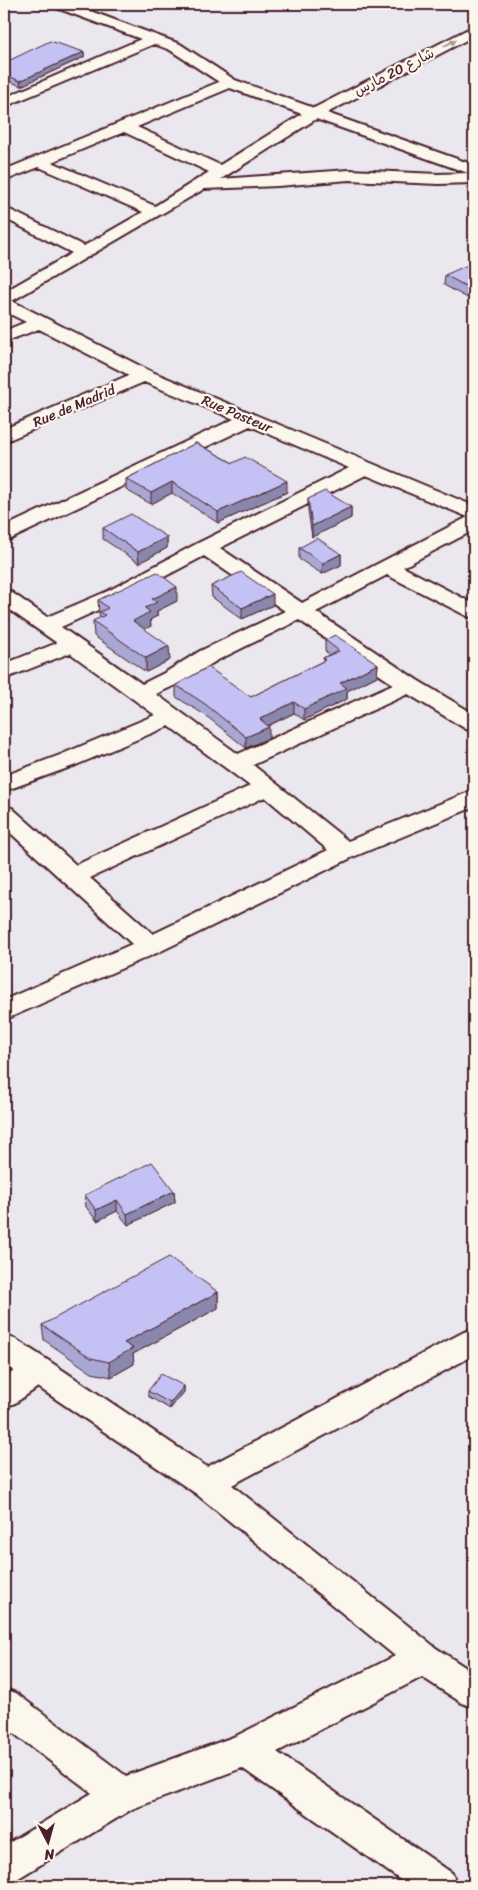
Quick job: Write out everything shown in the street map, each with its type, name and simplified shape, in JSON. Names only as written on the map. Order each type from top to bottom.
[{"type":"street","points":[[59,4],[154,39],[197,60],[230,83],[474,170]]},
{"type":"street","name":"شارع 20 مارس","points":[[4,299],[156,212],[313,114],[474,30]]},
{"type":"street","points":[[4,102],[154,39]]},
{"type":"street","points":[[4,176],[230,83]]},
{"type":"street","points":[[123,126],[222,172]]},
{"type":"street","points":[[37,161],[156,212]]},
{"type":"street","points":[[202,184],[278,181],[349,175],[438,179],[474,178]]},
{"type":"street","points":[[4,212],[85,253]]},
{"type":"street","name":"Rue Pasteur","points":[[4,304],[144,375],[474,513]]},
{"type":"street","points":[[4,337],[41,322]]},
{"type":"street","name":"Rue de Madrid","points":[[4,436],[144,375]]},
{"type":"street","points":[[4,535],[248,419]]},
{"type":"street","points":[[45,626],[115,594],[364,468]]},
{"type":"street","points":[[140,693],[174,677],[208,656],[300,612],[474,522]]},
{"type":"street","points":[[205,547],[409,685],[474,724]]},
{"type":"street","points":[[387,567],[474,612]]},
{"type":"street","points":[[4,596],[267,787],[345,850]]},
{"type":"street","points":[[4,672],[72,645]]},
{"type":"street","points":[[236,764],[409,685]]},
{"type":"street","points":[[4,784],[68,760],[170,717]]},
{"type":"street","points":[[74,876],[267,787]]},
{"type":"street","points":[[4,1011],[150,946],[345,850],[474,798]]},
{"type":"street","points":[[4,814],[150,946]]},
{"type":"street","points":[[206,1483],[474,1341]]},
{"type":"street","points":[[4,1348],[206,1483],[424,1659],[474,1692]]},
{"type":"street","points":[[4,1394],[38,1370]]},
{"type":"street","points":[[4,1866],[122,1795],[245,1750],[424,1659]]},
{"type":"street","points":[[4,1705],[122,1795]]},
{"type":"street","points":[[245,1750],[439,1886]]},
{"type":"building","points":[[50,41],[84,52],[20,81],[4,74],[4,63]]},
{"type":"building","points":[[470,264],[474,266],[474,288],[471,289],[445,275]]},
{"type":"building","points":[[196,443],[233,463],[245,457],[287,481],[218,512],[172,482],[151,493],[126,479]]},
{"type":"building","points":[[325,491],[351,507],[312,526],[308,499]]},
{"type":"building","points":[[131,514],[167,537],[138,552],[103,528]]},
{"type":"building","points":[[317,538],[341,554],[323,563],[299,548]]},
{"type":"building","points":[[157,572],[177,587],[152,599],[157,602],[145,608],[150,612],[133,621],[169,646],[146,658],[93,621],[105,615],[100,612],[108,608],[98,600]]},
{"type":"building","points":[[241,572],[273,594],[242,608],[211,586]]},
{"type":"building","points":[[335,635],[378,664],[340,683],[347,688],[304,709],[294,702],[260,719],[269,727],[246,737],[205,704],[176,685],[208,667],[251,697],[339,651],[325,640]]},
{"type":"building","points":[[152,1162],[174,1191],[127,1214],[117,1200],[96,1210],[85,1195]]},
{"type":"building","points":[[169,1257],[218,1292],[124,1343],[133,1348],[109,1362],[91,1358],[42,1325]]},
{"type":"building","points":[[161,1374],[184,1386],[170,1403],[148,1391]]}]
